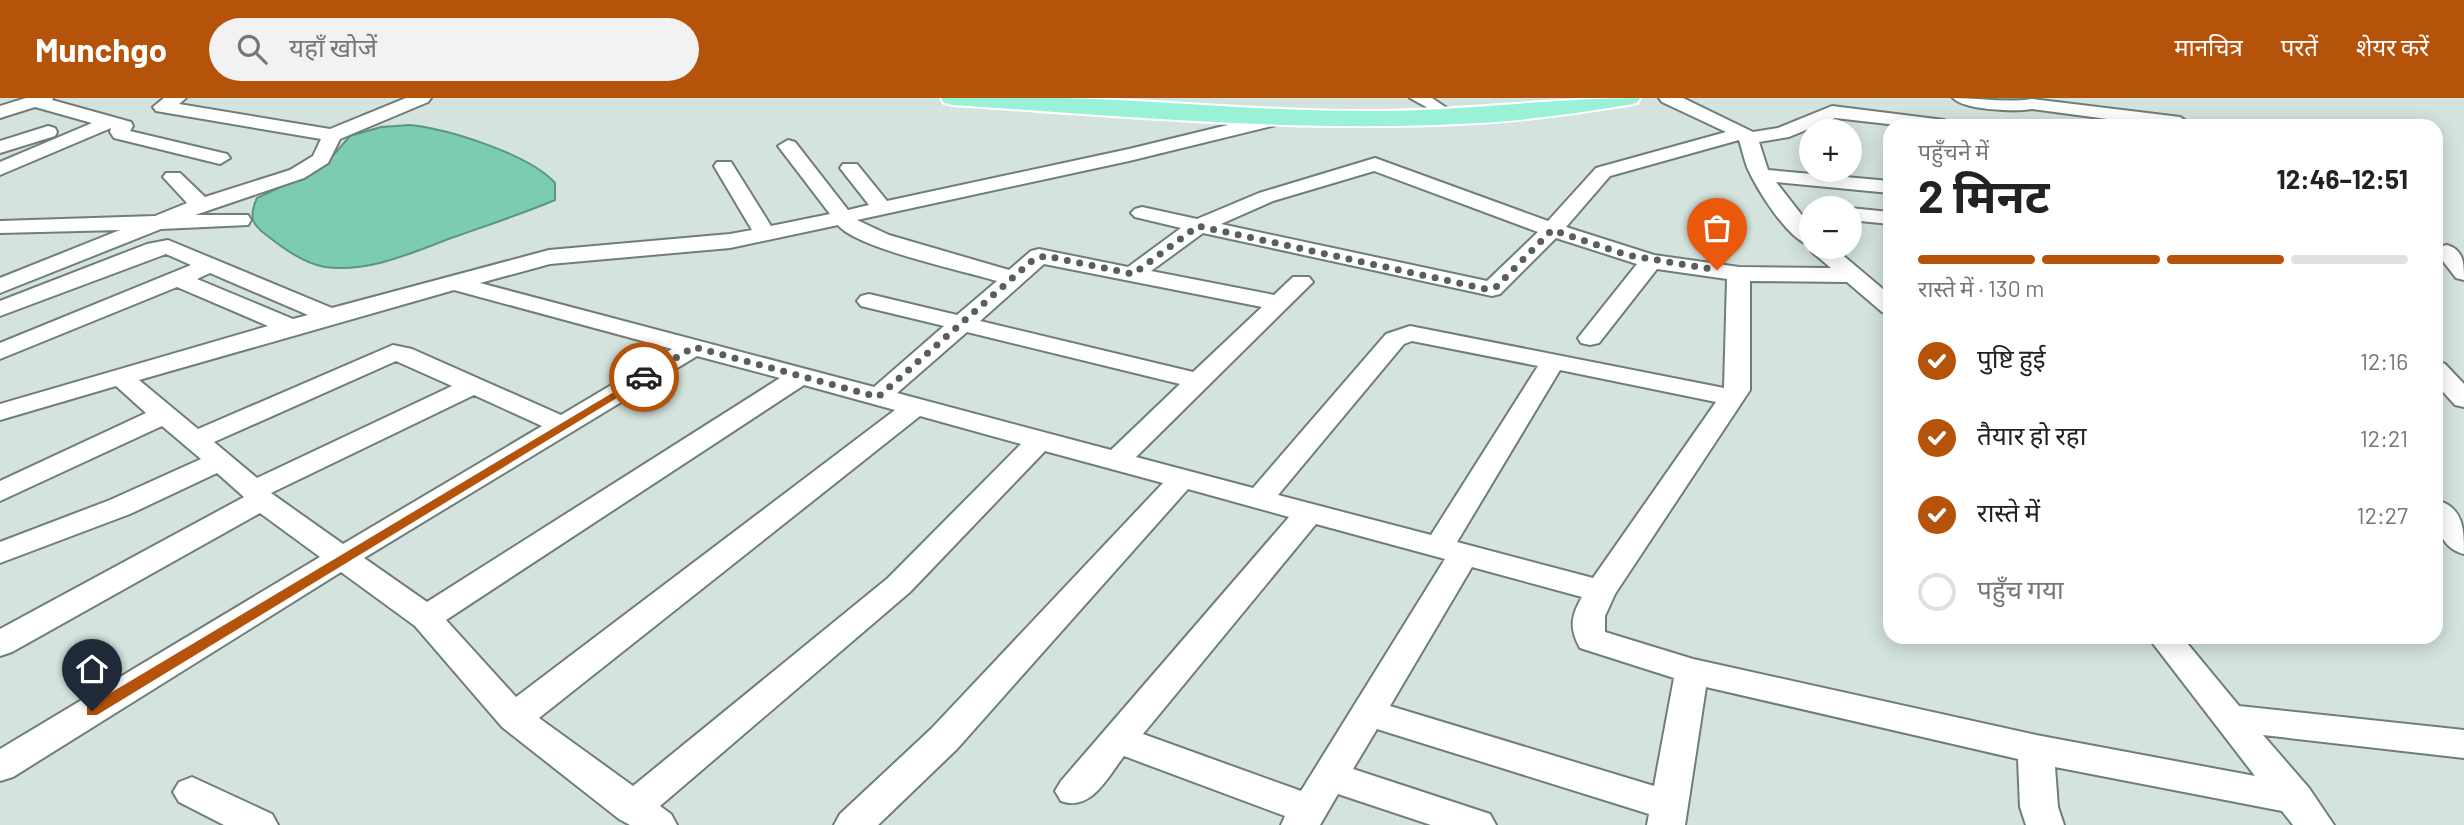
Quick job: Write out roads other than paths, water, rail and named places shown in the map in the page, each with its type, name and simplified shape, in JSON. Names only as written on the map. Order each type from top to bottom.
[{"type":"main road","points":[[953,98],[1176,112],[1446,118],[1533,113],[1628,98]]},
{"type":"main road","points":[[1071,98],[1308,109],[1429,103],[1497,107],[1561,98]]},
{"type":"street","points":[[177,98],[162,107],[332,135],[422,98]]},
{"type":"street","points":[[1668,98],[1746,136],[1762,174],[1782,207],[1799,226]]},
{"type":"street","points":[[1962,98],[2015,107],[2032,104],[2148,119]]},
{"type":"street","points":[[0,112],[40,99],[124,126],[119,132],[121,134],[220,158]]},
{"type":"street","points":[[1142,213],[1486,289],[1496,287],[1552,230],[1603,172],[1746,136],[1782,133],[1832,112],[1896,119]]},
{"type":"street","points":[[0,412],[291,327],[549,257],[730,240],[765,234],[1129,155],[1289,116]]},
{"type":"street","points":[[0,147],[102,120]]},
{"type":"street","points":[[0,169],[102,120]]},
{"type":"street","points":[[0,286],[201,205],[277,182],[314,166],[321,159],[332,135]]},
{"type":"street","points":[[788,146],[841,217],[864,234],[1012,278]]},
{"type":"street","points":[[1133,274],[1198,226],[1266,198],[1375,164],[1552,230],[1651,261],[1739,274],[1852,275]]},
{"type":"street","points":[[724,166],[765,234]]},
{"type":"street","points":[[850,168],[881,207]]},
{"type":"street","points":[[1762,174],[1883,186]]},
{"type":"street","points":[[173,177],[201,205]]},
{"type":"street","points":[[1782,207],[1799,209]]},
{"type":"street","points":[[1862,215],[1883,217]]},
{"type":"street","points":[[0,227],[240,220]]},
{"type":"street","points":[[0,245],[51,225]]},
{"type":"street","points":[[0,309],[163,247],[330,316]]},
{"type":"street","points":[[2447,252],[2464,273]]},
{"type":"street","points":[[878,397],[1039,256],[1279,303]]},
{"type":"street","points":[[1834,259],[1883,300]]},
{"type":"street","points":[[1590,338],[1651,261]]},
{"type":"street","points":[[0,352],[211,265]]},
{"type":"street","points":[[1739,274],[1737,390],[1601,591],[1587,620],[1586,630],[1592,640],[1692,671],[2306,812]]},
{"type":"street","points":[[177,279],[291,327]]},
{"type":"street","points":[[451,282],[1601,591]]},
{"type":"street","points":[[1116,461],[1301,282]]},
{"type":"street","points":[[869,301],[1198,381]]},
{"type":"street","points":[[1259,499],[1401,335],[1420,333],[1732,397]]},
{"type":"street","points":[[0,767],[694,347]]},
{"type":"street","points":[[196,440],[393,353],[402,354],[564,426]]},
{"type":"street","points":[[1116,739],[1305,817],[1369,713],[1451,551],[1554,360]]},
{"type":"street","points":[[119,376],[257,495],[426,618],[514,718],[645,816],[899,585],[1040,440]]},
{"type":"street","points":[[426,618],[801,376]]},
{"type":"street","points":[[0,644],[257,495],[472,386]]},
{"type":"street","points":[[514,718],[915,407]]},
{"type":"street","points":[[0,492],[165,414]]},
{"type":"street","points":[[0,553],[120,507],[220,461]]},
{"type":"street","points":[[853,825],[944,738],[1182,479]]},
{"type":"street","points":[[1074,791],[1309,513]]},
{"type":"street","points":[[2443,518],[2464,544]]},
{"type":"street","points":[[2170,644],[2306,812]]},
{"type":"street","points":[[1369,713],[1668,815],[1692,671]]},
{"type":"street","points":[[2230,718],[2464,744]]},
{"type":"street","points":[[2036,749],[2039,807],[2045,825]]},
{"type":"street","points":[[1329,776],[1477,825]]},
{"type":"street","points":[[192,792],[259,825]]}]
